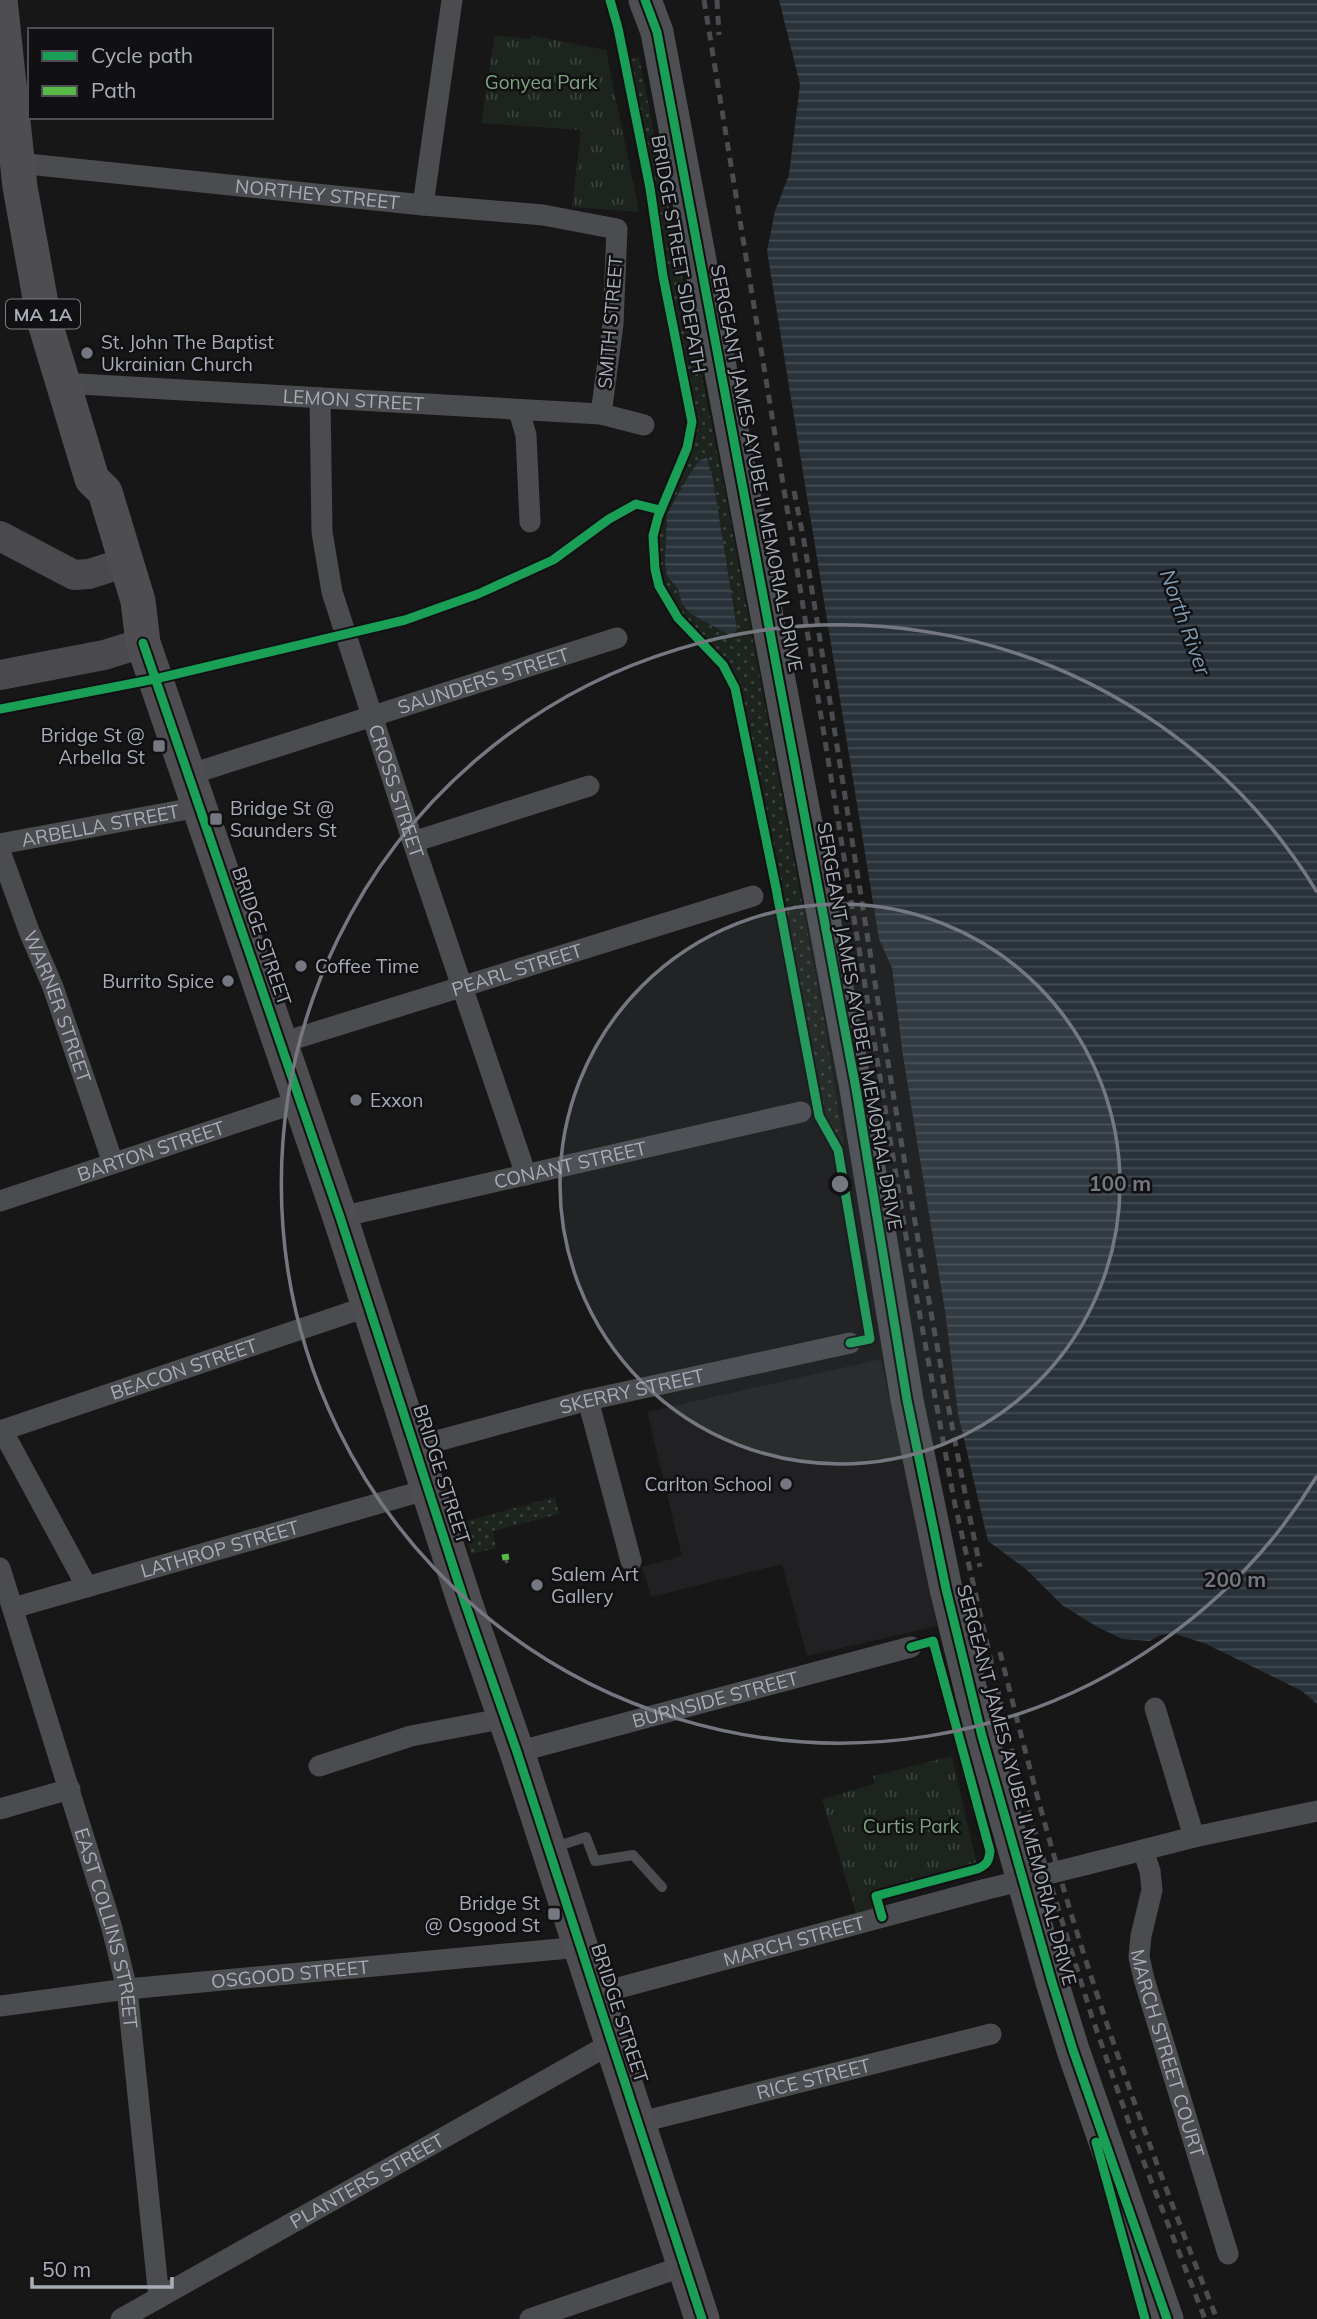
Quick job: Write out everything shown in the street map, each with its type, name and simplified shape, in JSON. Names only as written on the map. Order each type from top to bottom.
[{"type":"highway","name":"BRIDGE STREET","points":[[0,0],[11,149],[44,320],[92,479],[105,492],[117,565],[138,601],[142,643],[341,1217],[465,1603],[506,1718],[702,2319]]},
{"type":"main road","name":"SERGEANT JAMES AYUBE II MEMORIAL DRIVE","points":[[645,0],[657,32],[851,1062],[923,1485],[982,1736],[1073,2050],[1105,2181],[1145,2319]]},
{"type":"main road","points":[[0,536],[74,575],[117,565]]},
{"type":"main road","points":[[0,675],[93,657],[142,643]]},
{"type":"main road","name":"SERGEANT JAMES AYUBE II MEMORIAL DRIVE","points":[[1073,2050],[1167,2319]]},
{"type":"street","points":[[423,205],[452,0]]},
{"type":"street","name":"NORTHEY STREET","points":[[11,149],[423,205],[543,215],[617,229]]},
{"type":"street","name":"SMITH STREET","points":[[601,414],[613,324],[617,229]]},
{"type":"street","name":"LEMON STREET","points":[[62,383],[601,414],[645,425]]},
{"type":"street","name":"CROSS STREET","points":[[320,398],[322,532],[332,592],[526,1175]]},
{"type":"street","points":[[519,411],[526,435],[530,522]]},
{"type":"street","name":"SAUNDERS STREET","points":[[193,791],[372,715],[617,638]]},
{"type":"street","points":[[413,842],[589,786]]},
{"type":"street","name":"ARBELLA STREET","points":[[0,844],[193,791]]},
{"type":"street","name":"WARNER STREET","points":[[0,851],[53,988],[113,1163]]},
{"type":"street","name":"PEARL STREET","points":[[281,1043],[753,896]]},
{"type":"street","name":"BARTON STREET","points":[[0,1201],[301,1101]]},
{"type":"street","name":"CONANT STREET","points":[[341,1217],[801,1112]]},
{"type":"street","name":"BEACON STREET","points":[[1,1430],[369,1306]]},
{"type":"street","name":"SKERRY STREET","points":[[415,1447],[588,1400],[850,1343]]},
{"type":"street","points":[[588,1400],[631,1561]]},
{"type":"street","points":[[1,1430],[87,1587]]},
{"type":"street","name":"LATHROP STREET","points":[[13,1608],[429,1489]]},
{"type":"street","name":"EAST COLLINS STREET","points":[[0,1568],[112,1928],[127,1989],[159,2298]]},
{"type":"street","name":"BURNSIDE STREET","points":[[517,1752],[911,1647]]},
{"type":"street","points":[[1155,1708],[1194,1837]]},
{"type":"street","points":[[319,1766],[411,1737],[506,1718]]},
{"type":"street","points":[[0,1809],[70,1789]]},
{"type":"street","name":"MARCH STREET","points":[[596,1994],[983,1890],[1194,1837],[1317,1811]]},
{"type":"street","name":"MARCH STREET COURT","points":[[1143,1850],[1150,1871],[1152,1891],[1139,1957],[1228,2254]]},
{"type":"street","name":"OSGOOD STREET","points":[[0,2006],[127,1989],[581,1947]]},
{"type":"street","name":"RICE STREET","points":[[637,2123],[991,2034]]},
{"type":"street","name":"PLANTERS STREET","points":[[121,2319],[612,2043]]},
{"type":"street","points":[[530,2319],[684,2266]]},
{"type":"lane","points":[[549,1849],[586,1837],[595,1861],[633,1855],[662,1887]]},
{"type":"shaded area","name":"Carlton School","points":[[881,1359],[937,1626],[807,1656],[782,1564],[651,1597],[642,1567],[682,1556],[647,1412]]},
{"type":"green space","name":"Gonyea Park","points":[[495,35],[530,39],[531,35],[606,50],[639,212],[572,207],[581,130],[481,123]]},
{"type":"green space","points":[[639,57],[729,513],[825,1025],[844,1146],[830,1127],[824,1111],[735,688],[723,665],[678,618],[659,586],[655,569],[653,536],[658,517],[696,422],[652,242],[630,60]]},
{"type":"green space","points":[[555,1497],[559,1514],[493,1531],[496,1548],[471,1554],[460,1523]]},
{"type":"green space","name":"Curtis Park","points":[[952,1756],[977,1865],[870,1894],[877,1919],[859,1923],[822,1799],[875,1784],[873,1776]]},
{"type":"water","name":"North River","points":[[779,0],[1317,0],[1317,1704],[1302,1691],[1206,1644],[1173,1633],[1160,1635],[1150,1641],[1123,1639],[1099,1628],[1062,1605],[1027,1570],[988,1541],[958,1414],[945,1311],[903,1056],[892,968],[879,939],[767,251],[775,211],[789,175],[800,84]]},
{"type":"water","points":[[707,458],[713,480],[737,629],[732,636],[691,614],[682,604],[678,589],[667,576],[665,562],[667,514],[691,472],[700,460]]},
{"type":"railway","points":[[704,0],[911,1267],[955,1505],[1014,1760],[1053,1892],[1092,2017],[1134,2137],[1205,2319]]},
{"type":"railway","points":[[717,0],[719,35]]},
{"type":"railway","points":[[794,491],[908,1183],[980,1567]]},
{"type":"railway","points":[[1000,1652],[1047,1832],[1095,1987],[1145,2130],[1217,2319]]},
{"type":"marked path","points":[[505,1554],[506,1560]]},
{"type":"cycle path","name":"BRIDGE STREET SIDEPATH","points":[[610,0],[650,188],[663,276],[692,422],[687,448],[658,517],[653,536],[655,569],[659,586],[678,618],[723,665],[735,688],[819,1116],[838,1150],[870,1339],[850,1343]]},
{"type":"cycle path","name":"BRIDGE STREET SIDEPATH","points":[[645,0],[657,32],[856,1089],[907,1400],[946,1589],[982,1736],[1052,1982],[1167,2319]]},
{"type":"cycle path","points":[[0,709],[155,679],[405,620],[478,594],[553,560],[609,519],[636,504],[660,510]]},
{"type":"cycle path","points":[[143,643],[340,1217],[702,2319]]},
{"type":"cycle path","points":[[882,1917],[876,1896],[977,1869],[987,1862],[990,1851],[933,1641],[911,1647]]},
{"type":"cycle path","points":[[1096,2142],[1145,2319]]},
{"type":"place","name":"St. John The Baptist Ukrainian Church","points":[[87,353]]},
{"type":"place","name":"Bridge St @ Arbella St","points":[[159,746]]},
{"type":"place","name":"Bridge St @ Saunders St","points":[[216,819]]},
{"type":"place","name":"Coffee Time","points":[[301,966]]},
{"type":"place","name":"Burrito Spice","points":[[228,981]]},
{"type":"place","name":"Exxon","points":[[356,1100]]},
{"type":"place","name":"Carlton School","points":[[786,1484]]},
{"type":"place","name":"Salem Art Gallery","points":[[537,1585]]},
{"type":"place","name":"Bridge St @ Osgood St","points":[[554,1914]]}]
